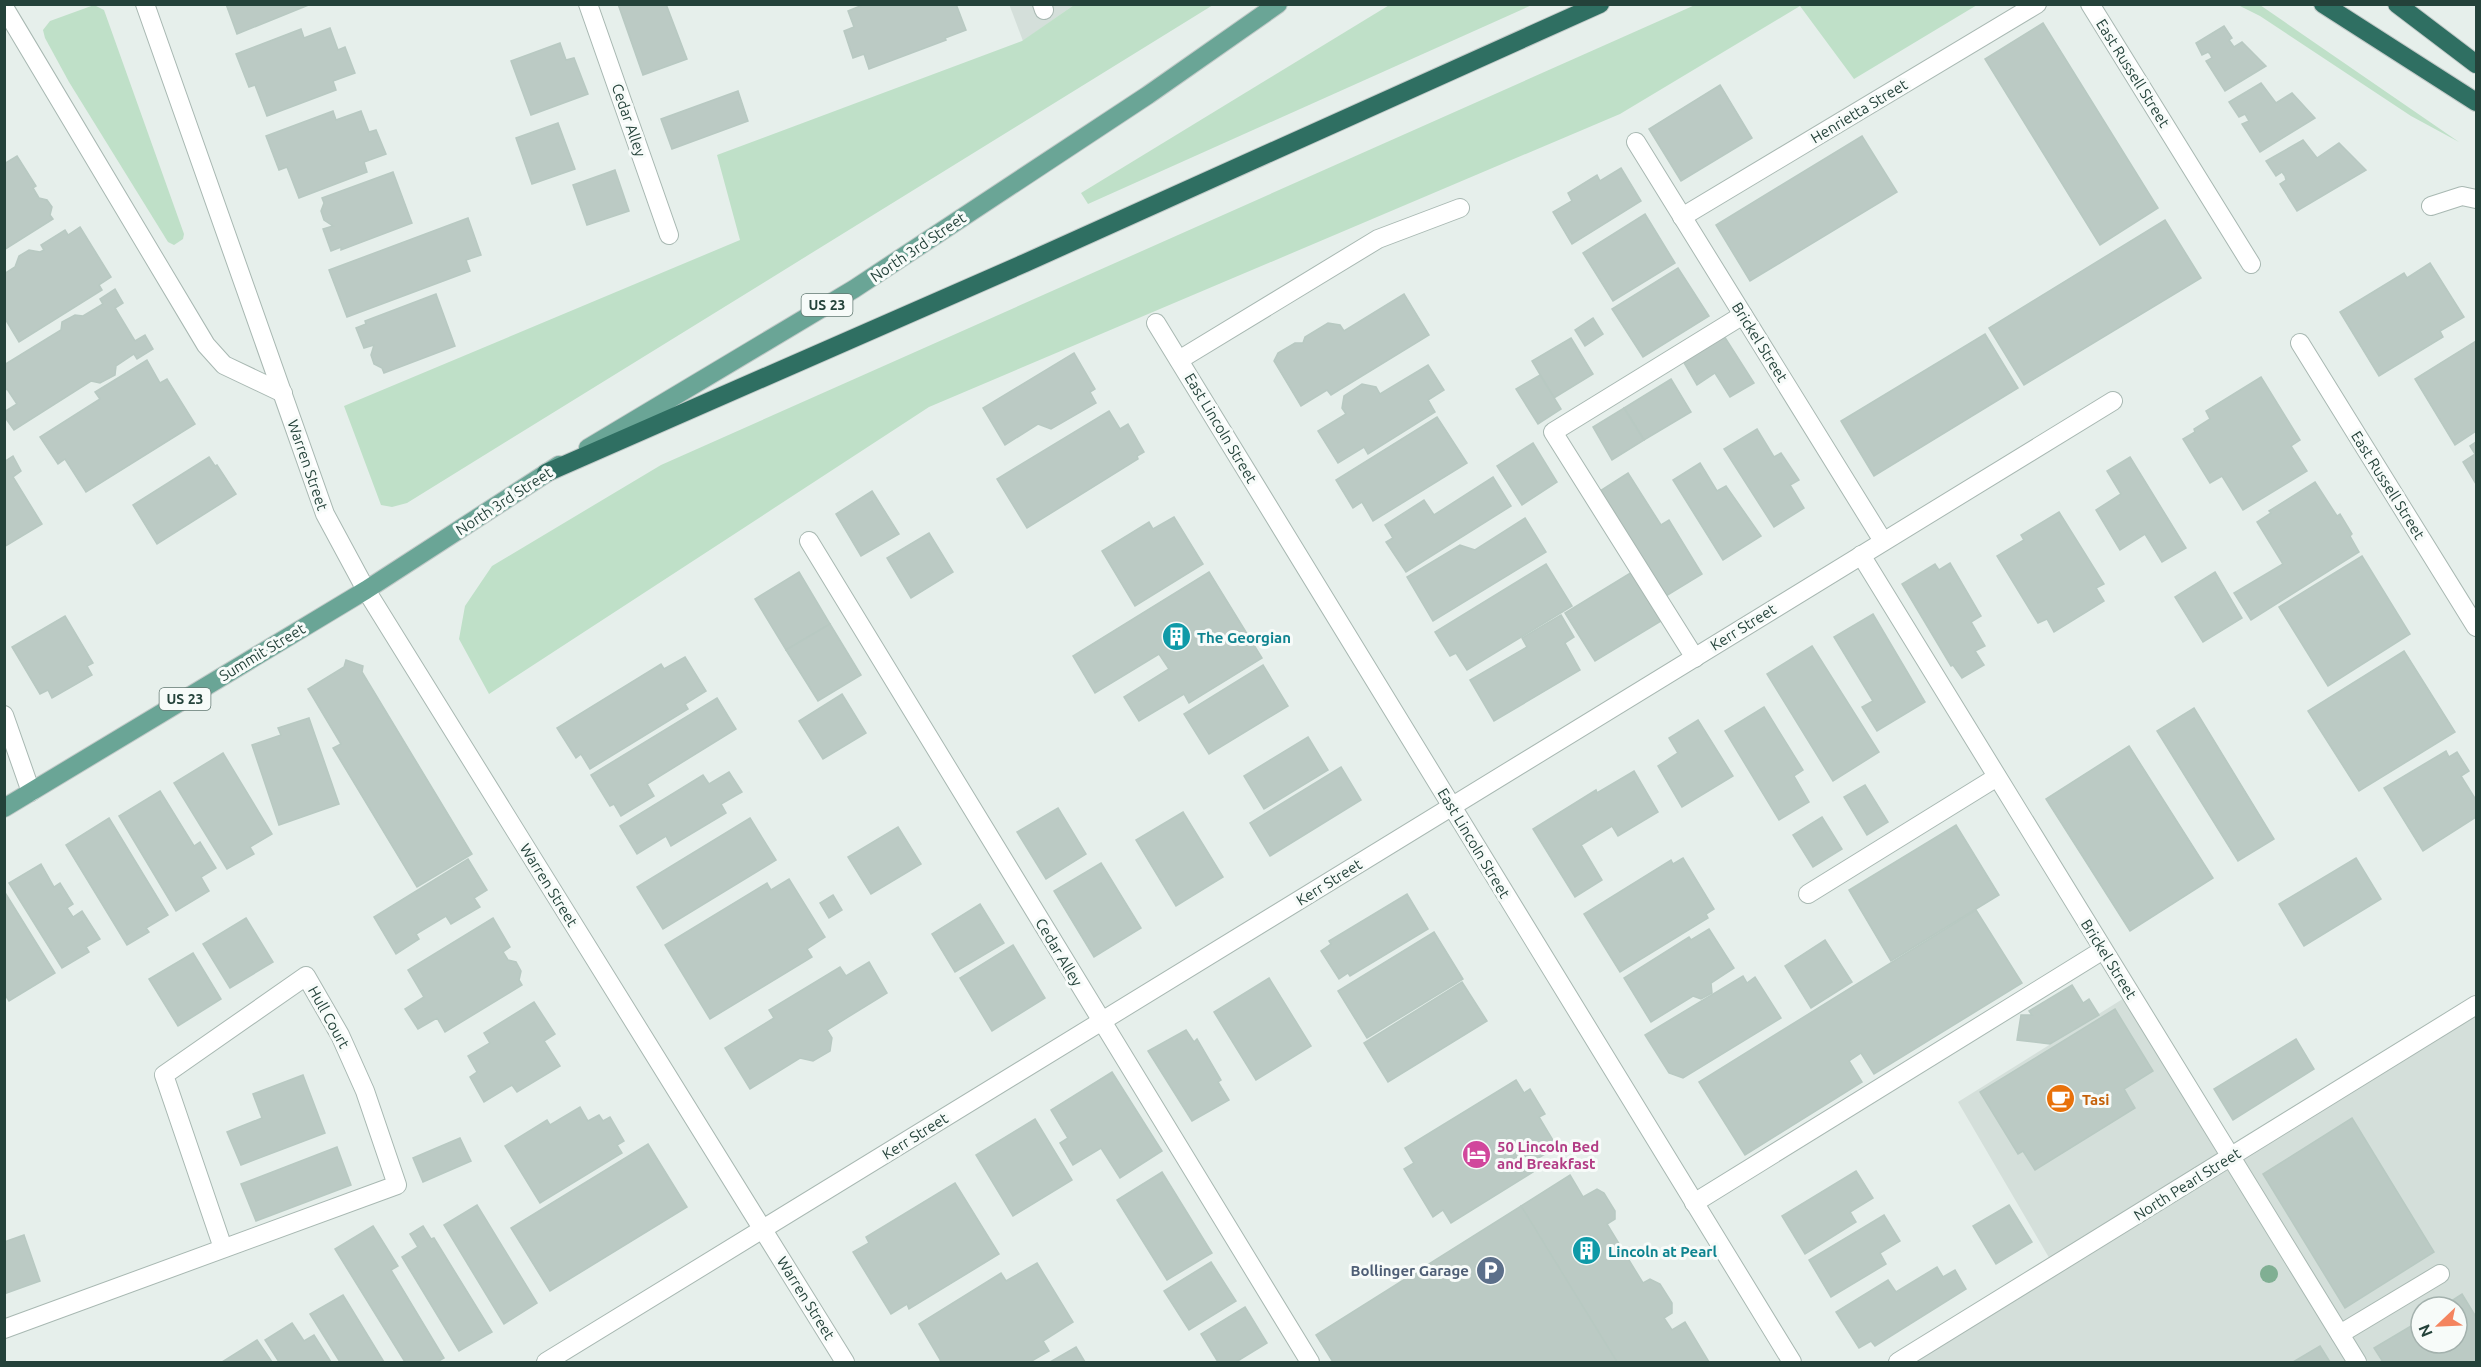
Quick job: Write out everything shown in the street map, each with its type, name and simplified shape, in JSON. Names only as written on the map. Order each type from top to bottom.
[{"type":"highway","points":[[546,473],[1035,258],[1600,4]]},
{"type":"highway","points":[[2323,4],[2476,102]]},
{"type":"highway","points":[[2397,4],[2476,64]]},
{"type":"main road","name":"North 3rd Street","points":[[366,590],[546,473],[854,289],[1128,108],[1278,4]]},
{"type":"main road","name":"Summit Street","points":[[4,808],[366,590]]},
{"type":"street","name":"Warren Street","points":[[145,4],[325,514],[366,590],[845,1362]]},
{"type":"street","name":"Cedar Alley","points":[[588,4],[669,235]]},
{"type":"street","name":"Henrietta Street","points":[[1682,218],[2037,4]]},
{"type":"street","name":"East Russell Street","points":[[2090,4],[2251,264]]},
{"type":"street","points":[[4,7],[206,345],[224,365],[284,393]]},
{"type":"street","name":"Brickel Street","points":[[1636,142],[1883,541]]},
{"type":"street","points":[[2431,206],[2462,196],[2476,199]]},
{"type":"street","points":[[1179,360],[1378,239],[1460,208]]},
{"type":"street","points":[[1695,658],[1552,432],[1743,315]]},
{"type":"street","name":"East Lincoln Street","points":[[1156,323],[1792,1362]]},
{"type":"street","name":"East Russell Street","points":[[2300,343],[2476,627]]},
{"type":"street","name":"Kerr Street","points":[[546,1362],[2113,401]]},
{"type":"street","name":"Cedar Alley","points":[[809,542],[1310,1362]]},
{"type":"street","name":"Brickel Street","points":[[1861,555],[2357,1362]]},
{"type":"street","points":[[4,715],[31,792]]},
{"type":"street","points":[[1809,894],[1997,777]]},
{"type":"street","points":[[1694,1203],[2103,950]]},
{"type":"street","name":"Hull Court","points":[[4,1329],[397,1185],[357,1072],[340,1035],[306,976],[164,1075],[223,1248]]},
{"type":"street","name":"North Pearl Street","points":[[1898,1362],[2476,1005]]},
{"type":"street","points":[[2340,1334],[2440,1274]]},
{"type":"shaded area","points":[[1009,4],[1074,5],[1023,41]]},
{"type":"shaded area","points":[[2137,990],[2238,1160],[2476,1015],[2476,1362],[1909,1362],[2058,1273],[1958,1102]]},
{"type":"green space","points":[[1391,4],[1532,5],[1088,204],[1081,193]]},
{"type":"green space","points":[[94,5],[104,10],[184,234],[183,239],[174,245],[168,242],[69,82],[45,38],[43,30],[50,21]]},
{"type":"green space","points":[[1074,5],[1213,5],[407,503],[392,507],[381,505],[344,406],[740,240],[717,155],[1022,41]]},
{"type":"green space","points":[[1695,5],[1977,5],[1854,79],[1800,6],[1620,114],[929,407],[489,694],[459,639],[465,606],[492,566],[661,465]]},
{"type":"green space","points":[[2238,5],[2260,5],[2459,142],[2411,116],[2260,16]]},
{"type":"building","points":[[226,4],[311,4],[237,34]]},
{"type":"building","points":[[618,4],[666,4],[687,59],[643,75]]},
{"type":"building","points":[[865,4],[956,4],[966,30],[945,38],[946,40],[869,69],[864,54],[853,58],[844,31],[854,27],[848,11]]},
{"type":"building","points":[[2043,23],[2158,208],[2100,245],[1985,59]]},
{"type":"building","points":[[2224,26],[2232,38],[2229,40],[2234,47],[2242,42],[2266,66],[2225,91],[2206,61],[2212,58],[2210,54],[2208,52],[2202,55],[2196,43]]},
{"type":"building","points":[[330,28],[338,50],[345,47],[355,73],[333,81],[336,90],[267,116],[255,85],[249,87],[236,54],[301,29],[304,38]]},
{"type":"building","points":[[560,43],[566,60],[574,58],[588,94],[531,115],[511,61]]},
{"type":"building","points":[[2261,83],[2276,103],[2292,93],[2315,118],[2260,152],[2242,124],[2249,121],[2245,114],[2239,117],[2229,102]]},
{"type":"building","points":[[1720,85],[1752,138],[1681,181],[1649,129]]},
{"type":"building","points":[[738,91],[748,121],[672,149],[661,119]]},
{"type":"building","points":[[333,111],[336,120],[361,111],[369,132],[376,130],[386,154],[364,162],[367,172],[299,198],[287,167],[279,170],[266,136]]},
{"type":"building","points":[[558,123],[575,169],[532,184],[516,138]]},
{"type":"building","points":[[1862,136],[1897,192],[1750,281],[1716,225]]},
{"type":"building","points":[[2303,140],[2317,158],[2339,143],[2366,170],[2297,211],[2280,184],[2286,180],[2285,176],[2282,172],[2276,176],[2266,161]]},
{"type":"building","points":[[17,156],[36,186],[33,188],[39,198],[47,200],[52,207],[50,215],[53,219],[4,250],[4,164]]},
{"type":"building","points":[[1621,168],[1641,201],[1572,244],[1553,212],[1572,201],[1568,193],[1597,175],[1600,181]]},
{"type":"building","points":[[615,170],[629,211],[587,225],[573,185]]},
{"type":"building","points":[[393,172],[412,223],[341,250],[341,247],[331,251],[323,229],[333,226],[324,220],[321,211],[324,203],[322,198]]},
{"type":"building","points":[[1645,214],[1675,263],[1613,301],[1583,253]]},
{"type":"building","points":[[468,218],[481,255],[466,260],[470,271],[347,317],[329,270]]},
{"type":"building","points":[[2165,220],[2201,278],[2024,385],[1989,328]]},
{"type":"building","points":[[80,227],[111,277],[99,285],[102,290],[19,342],[4,317],[4,274],[15,267],[19,256],[29,250],[40,252],[44,250],[41,245],[65,230],[68,235]]},
{"type":"building","points":[[2430,263],[2464,317],[2440,331],[2443,337],[2379,376],[2340,312],[2404,273],[2407,278]]},
{"type":"building","points":[[1678,268],[1709,316],[1643,357],[1612,309]]},
{"type":"building","points":[[115,289],[123,303],[115,308],[135,341],[145,335],[153,349],[137,359],[134,354],[116,366],[115,375],[100,383],[91,381],[14,430],[4,416],[4,412],[17,404],[7,389],[4,391],[4,365],[61,330],[62,322],[75,315],[83,316],[103,304],[100,299]]},
{"type":"building","points":[[436,294],[455,346],[384,373],[382,368],[374,364],[371,355],[374,345],[364,348],[356,328],[366,324],[365,321]]},
{"type":"building","points":[[1404,294],[1429,335],[1331,395],[1327,390],[1301,406],[1274,361],[1278,353],[1295,343],[1303,343],[1305,337],[1328,323],[1340,325],[1344,331]]},
{"type":"building","points":[[1593,318],[1603,334],[1585,346],[1575,330]]},
{"type":"building","points":[[1985,334],[2018,388],[1874,476],[1841,421]]},
{"type":"building","points":[[1724,336],[1754,383],[1730,397],[1715,373],[1697,385],[1683,361]]},
{"type":"building","points":[[1571,338],[1593,374],[1554,398],[1532,361]]},
{"type":"building","points":[[2476,341],[2476,431],[2455,445],[2415,379]]},
{"type":"building","points":[[1074,353],[1095,389],[1090,392],[1096,403],[1051,429],[1038,424],[1005,445],[983,408]]},
{"type":"building","points":[[147,360],[160,383],[167,379],[195,424],[86,492],[65,459],[58,464],[40,437],[100,399],[95,392]]},
{"type":"building","points":[[1428,365],[1444,390],[1428,400],[1435,412],[1368,454],[1364,447],[1338,463],[1318,431],[1346,414],[1342,408],[1344,396],[1362,384],[1376,387],[1380,394]]},
{"type":"building","points":[[1540,375],[1561,409],[1538,424],[1516,389]]},
{"type":"building","points":[[2261,377],[2300,440],[2291,446],[2307,471],[2243,510],[2222,476],[2210,483],[2183,439],[2210,419],[2206,411]]},
{"type":"building","points":[[1671,379],[1691,412],[1644,440],[1624,408]]},
{"type":"building","points":[[1624,408],[1644,440],[1612,460],[1593,427]]},
{"type":"building","points":[[1109,411],[1120,429],[1128,424],[1144,452],[1137,456],[1138,459],[1027,528],[997,479]]},
{"type":"building","points":[[1437,417],[1467,463],[1373,521],[1362,502],[1353,508],[1336,480]]},
{"type":"building","points":[[1757,429],[1774,457],[1781,453],[1799,480],[1790,485],[1804,508],[1774,527],[1724,449]]},
{"type":"building","points":[[2476,442],[2476,484],[2463,462],[2475,454],[2470,446]]},
{"type":"building","points":[[1533,443],[1557,482],[1522,505],[1497,466]]},
{"type":"building","points":[[13,456],[21,471],[13,477],[42,524],[4,547],[4,462]]},
{"type":"building","points":[[209,457],[236,494],[157,544],[133,505]]},
{"type":"building","points":[[2130,457],[2186,548],[2162,562],[2145,534],[2120,550],[2096,510],[2121,494],[2107,471]]},
{"type":"building","points":[[1700,463],[1717,491],[1726,486],[1761,536],[1723,560],[1673,480]]},
{"type":"building","points":[[1628,473],[1661,525],[1669,520],[1702,574],[1666,596],[1600,491]]},
{"type":"building","points":[[1493,477],[1511,506],[1406,572],[1386,542],[1393,538],[1385,525],[1424,500],[1434,515]]},
{"type":"building","points":[[2315,482],[2337,516],[2340,514],[2359,552],[2251,620],[2234,593],[2283,564],[2257,522],[2271,513],[2269,511]]},
{"type":"building","points":[[872,491],[899,534],[861,556],[836,514]]},
{"type":"building","points":[[2059,512],[2104,584],[2096,588],[2104,601],[2054,632],[2047,619],[2038,623],[1997,556],[2024,540],[2021,535]]},
{"type":"building","points":[[1174,517],[1203,564],[1135,606],[1102,551],[1149,522],[1153,529]]},
{"type":"building","points":[[1525,518],[1546,552],[1433,621],[1407,577],[1460,545],[1475,550]]},
{"type":"building","points":[[929,533],[953,572],[911,598],[887,558]]},
{"type":"building","points":[[2362,556],[2410,634],[2328,686],[2279,607]]},
{"type":"building","points":[[1950,563],[1981,616],[1971,622],[1985,646],[1975,651],[1984,665],[1962,678],[1953,665],[1951,666],[1902,584],[1935,564],[1939,570]]},
{"type":"building","points":[[1546,564],[1572,606],[1467,670],[1456,653],[1450,656],[1435,632]]},
{"type":"building","points":[[799,572],[830,624],[786,650],[755,599]]},
{"type":"building","name":"The Georgian","points":[[1209,572],[1262,658],[1189,703],[1184,694],[1139,721],[1124,697],[1169,669],[1159,654],[1095,693],[1073,656]]},
{"type":"building","points":[[1632,572],[1661,621],[1595,661],[1565,613]]},
{"type":"building","points":[[2215,572],[2242,618],[2203,642],[2175,597]]},
{"type":"building","points":[[1873,614],[1925,702],[1877,731],[1862,707],[1873,701],[1834,637]]},
{"type":"building","points":[[1561,615],[1574,637],[1565,643],[1580,670],[1494,721],[1470,680],[1527,647],[1522,638]]},
{"type":"building","points":[[65,616],[93,663],[87,666],[92,675],[52,698],[48,690],[40,694],[12,647]]},
{"type":"building","points":[[830,624],[861,675],[818,701],[786,650]]},
{"type":"building","points":[[1812,646],[1879,752],[1833,781],[1767,674]]},
{"type":"building","points":[[2404,651],[2455,732],[2359,791],[2308,711]]},
{"type":"building","points":[[685,657],[706,691],[685,704],[688,709],[590,769],[581,754],[576,758],[557,728],[661,664],[664,669]]},
{"type":"building","points":[[346,660],[363,666],[362,672],[472,854],[417,887],[333,748],[341,744],[308,689],[344,667]]},
{"type":"building","points":[[1263,665],[1288,706],[1209,754],[1184,714]]},
{"type":"building","points":[[842,694],[866,733],[823,759],[799,721]]},
{"type":"building","points":[[717,698],[736,729],[647,784],[654,796],[621,816],[614,804],[610,806],[591,775]]},
{"type":"building","points":[[1764,707],[1803,770],[1794,776],[1809,802],[1779,820],[1725,731]]},
{"type":"building","points":[[2194,708],[2274,839],[2238,861],[2157,731]]},
{"type":"building","points":[[309,718],[339,804],[279,825],[252,745],[281,735],[278,728]]},
{"type":"building","points":[[1698,720],[1733,776],[1682,807],[1658,766],[1678,753],[1669,738]]},
{"type":"building","points":[[1308,737],[1328,770],[1264,809],[1244,776]]},
{"type":"building","points":[[2129,746],[2213,878],[2130,931],[2046,799]]},
{"type":"building","points":[[2446,751],[2449,757],[2457,752],[2469,771],[2461,776],[2476,800],[2476,817],[2423,851],[2384,788]]},
{"type":"building","points":[[223,753],[272,834],[250,847],[254,854],[227,869],[174,783]]},
{"type":"building","points":[[1341,767],[1361,800],[1270,856],[1250,823]]},
{"type":"building","points":[[1634,771],[1658,812],[1618,836],[1612,826],[1581,845],[1602,880],[1575,897],[1533,829],[1596,790],[1597,793]]},
{"type":"building","points":[[729,772],[742,792],[721,804],[726,813],[671,846],[666,836],[637,854],[620,826],[703,775],[709,784]]},
{"type":"building","points":[[1865,785],[1888,822],[1867,835],[1844,797]]},
{"type":"building","points":[[160,791],[194,846],[200,842],[216,868],[201,877],[209,891],[176,911],[119,816]]},
{"type":"building","points":[[1058,808],[1086,854],[1046,879],[1017,832]]},
{"type":"building","points":[[1183,812],[1223,877],[1176,906],[1136,840]]},
{"type":"building","points":[[1822,817],[1842,849],[1813,867],[1793,835]]},
{"type":"building","points":[[109,818],[168,915],[146,928],[149,932],[127,945],[66,845]]},
{"type":"building","points":[[750,818],[776,860],[663,929],[637,887]]},
{"type":"building","points":[[1956,825],[1999,895],[1891,961],[1849,890]]},
{"type":"building","points":[[898,827],[921,864],[871,894],[848,857]]},
{"type":"building","points":[[1683,858],[1714,909],[1706,914],[1708,918],[1620,972],[1584,914],[1671,860],[1673,864]]},
{"type":"building","points":[[2356,858],[2381,899],[2304,946],[2279,904]]},
{"type":"building","points":[[468,859],[487,890],[474,898],[480,907],[451,924],[446,916],[416,934],[419,939],[396,954],[374,917]]},
{"type":"building","points":[[1101,863],[1141,928],[1094,957],[1054,891]]},
{"type":"building","points":[[41,864],[54,887],[60,883],[73,904],[67,908],[73,917],[82,911],[100,939],[86,947],[89,952],[62,968],[9,883]]},
{"type":"building","points":[[789,879],[825,937],[807,949],[812,957],[710,1019],[665,945],[767,883],[771,890]]},
{"type":"building","points":[[4,891],[55,973],[9,1001],[4,993]]},
{"type":"building","points":[[1407,894],[1428,929],[1350,976],[1348,973],[1339,979],[1321,951],[1331,944],[1329,941]]},
{"type":"building","points":[[833,895],[842,910],[829,918],[820,903]]},
{"type":"building","points":[[980,904],[1004,943],[955,972],[932,934]]},
{"type":"building","points":[[1976,910],[2022,983],[1874,1074],[1861,1053],[1849,1061],[1862,1082],[1745,1155],[1699,1082]]},
{"type":"building","points":[[246,918],[273,962],[230,988],[203,944]]},
{"type":"building","points":[[493,918],[510,947],[503,952],[508,960],[516,962],[521,971],[519,980],[522,985],[445,1032],[437,1018],[418,1029],[405,1009],[424,997],[408,970]]},
{"type":"building","points":[[1709,929],[1734,968],[1711,983],[1712,993],[1701,999],[1693,996],[1651,1022],[1624,978],[1689,937],[1691,940]]},
{"type":"building","points":[[1434,932],[1463,979],[1367,1038],[1338,991]]},
{"type":"building","points":[[1825,940],[1852,982],[1811,1008],[1785,966]]},
{"type":"building","points":[[1013,945],[1045,998],[992,1031],[960,978]]},
{"type":"building","points":[[193,953],[221,999],[178,1026],[149,979]]},
{"type":"building","points":[[869,962],[887,993],[827,1030],[832,1038],[830,1051],[813,1061],[800,1058],[750,1089],[725,1048],[774,1018],[769,1010],[840,967],[846,976]]},
{"type":"building","points":[[1743,976],[1747,983],[1755,977],[1781,1018],[1683,1078],[1669,1073],[1645,1035]]},
{"type":"building","points":[[1269,978],[1311,1046],[1256,1080],[1214,1012]]},
{"type":"building","points":[[1462,982],[1487,1021],[1388,1082],[1364,1043]]},
{"type":"building","points":[[2072,985],[2083,1003],[2089,999],[2099,1015],[2050,1044],[2017,1040],[2021,1015],[2032,1015],[2029,1011]]},
{"type":"building","points":[[534,1002],[555,1034],[544,1041],[560,1066],[517,1092],[512,1085],[484,1102],[470,1077],[477,1072],[468,1056],[490,1043],[484,1033]]},
{"type":"building","points":[[2115,1009],[2153,1071],[2124,1089],[2135,1108],[2035,1170],[2023,1151],[2018,1154],[1980,1092]]},
{"type":"building","points":[[1186,1030],[1194,1042],[1197,1039],[1221,1080],[1218,1082],[1229,1100],[1192,1121],[1148,1051]]},
{"type":"building","points":[[2296,1039],[2314,1069],[2233,1120],[2214,1089]]},
{"type":"building","points":[[1112,1072],[1162,1151],[1120,1178],[1101,1148],[1073,1165],[1060,1143],[1068,1138],[1051,1110]]},
{"type":"building","points":[[303,1075],[325,1133],[241,1165],[227,1132],[262,1118],[253,1094]]},
{"type":"building","name":"50 Lincoln Bed and Breakfast","points":[[1516,1080],[1524,1093],[1530,1089],[1545,1114],[1539,1117],[1557,1147],[1528,1164],[1533,1172],[1451,1223],[1443,1210],[1433,1217],[1404,1169],[1414,1163],[1405,1148]]},
{"type":"building","points":[[580,1107],[588,1121],[599,1115],[603,1121],[610,1117],[624,1141],[617,1145],[622,1153],[540,1203],[505,1146],[547,1120],[550,1125]]},
{"type":"building","points":[[2352,1118],[2434,1252],[2345,1308],[2263,1174]]},
{"type":"building","points":[[1035,1119],[1072,1180],[1013,1216],[976,1155]]},
{"type":"building","points":[[460,1138],[471,1161],[423,1182],[413,1158]]},
{"type":"building","points":[[648,1144],[687,1207],[550,1291],[511,1228]]},
{"type":"building","points":[[337,1147],[351,1185],[256,1221],[241,1184]]},
{"type":"building","points":[[1856,1171],[1873,1198],[1850,1212],[1856,1222],[1805,1254],[1782,1216]]},
{"type":"building","points":[[1162,1172],[1212,1253],[1167,1280],[1117,1200]]},
{"type":"building","name":"Lincoln at Pearl","points":[[1570,1175],[1583,1197],[1597,1189],[1604,1193],[1615,1211],[1615,1219],[1607,1224],[1643,1283],[1650,1279],[1660,1284],[1672,1303],[1672,1313],[1664,1318],[1672,1330],[1685,1322],[1709,1362],[1617,1362],[1521,1206]]},
{"type":"building","points":[[955,1183],[999,1254],[909,1309],[907,1304],[891,1314],[853,1252],[869,1243],[866,1237]]},
{"type":"building","points":[[477,1205],[537,1303],[504,1324],[444,1225]]},
{"type":"building","points":[[2009,1205],[2032,1242],[1996,1264],[1973,1226]]},
{"type":"building","name":"Bollinger Garage","points":[[1521,1206],[1617,1362],[1333,1362],[1316,1335]]},
{"type":"building","points":[[1884,1215],[1900,1241],[1880,1253],[1886,1264],[1831,1297],[1809,1260]]},
{"type":"building","points":[[373,1226],[398,1266],[391,1270],[444,1358],[437,1362],[405,1362],[335,1249]]},
{"type":"building","points":[[423,1226],[431,1239],[434,1238],[492,1332],[459,1351],[402,1257],[418,1247],[410,1234]]},
{"type":"building","points":[[24,1235],[40,1281],[4,1294],[4,1242]]},
{"type":"building","points":[[1211,1262],[1236,1301],[1189,1330],[1164,1291]]},
{"type":"building","points":[[1037,1263],[1073,1322],[1043,1341],[1049,1351],[1030,1362],[938,1362],[941,1361],[919,1324],[1001,1273],[1006,1281]]},
{"type":"building","points":[[1937,1267],[1943,1277],[1955,1270],[1966,1289],[1875,1346],[1871,1341],[1859,1348],[1836,1312],[1888,1280],[1896,1292]]},
{"type":"building","points":[[343,1295],[384,1362],[340,1362],[310,1314]]},
{"type":"building","points":[[2469,1306],[2476,1317],[2476,1362],[2383,1362],[2374,1348],[2409,1327],[2409,1355],[2469,1355]]},
{"type":"building","points":[[1245,1307],[1267,1343],[1236,1362],[1218,1362],[1201,1334]]},
{"type":"building","points":[[292,1323],[304,1341],[314,1335],[331,1362],[279,1362],[265,1340]]},
{"type":"building","points":[[257,1340],[272,1362],[222,1362]]},
{"type":"building","points":[[2320,1346],[2330,1362],[2293,1362]]},
{"type":"building","points":[[1076,1347],[1085,1362],[1050,1362]]},
{"type":"place","name":"The Georgian","points":[[1176,637]]},
{"type":"place","name":"Tasi","points":[[2061,1099]]},
{"type":"place","name":"50 Lincoln Bed and Breakfast","points":[[1476,1155]]},
{"type":"place","name":"Lincoln at Pearl","points":[[1587,1251]]},
{"type":"place","name":"Bollinger Garage","points":[[1490,1270]]}]
